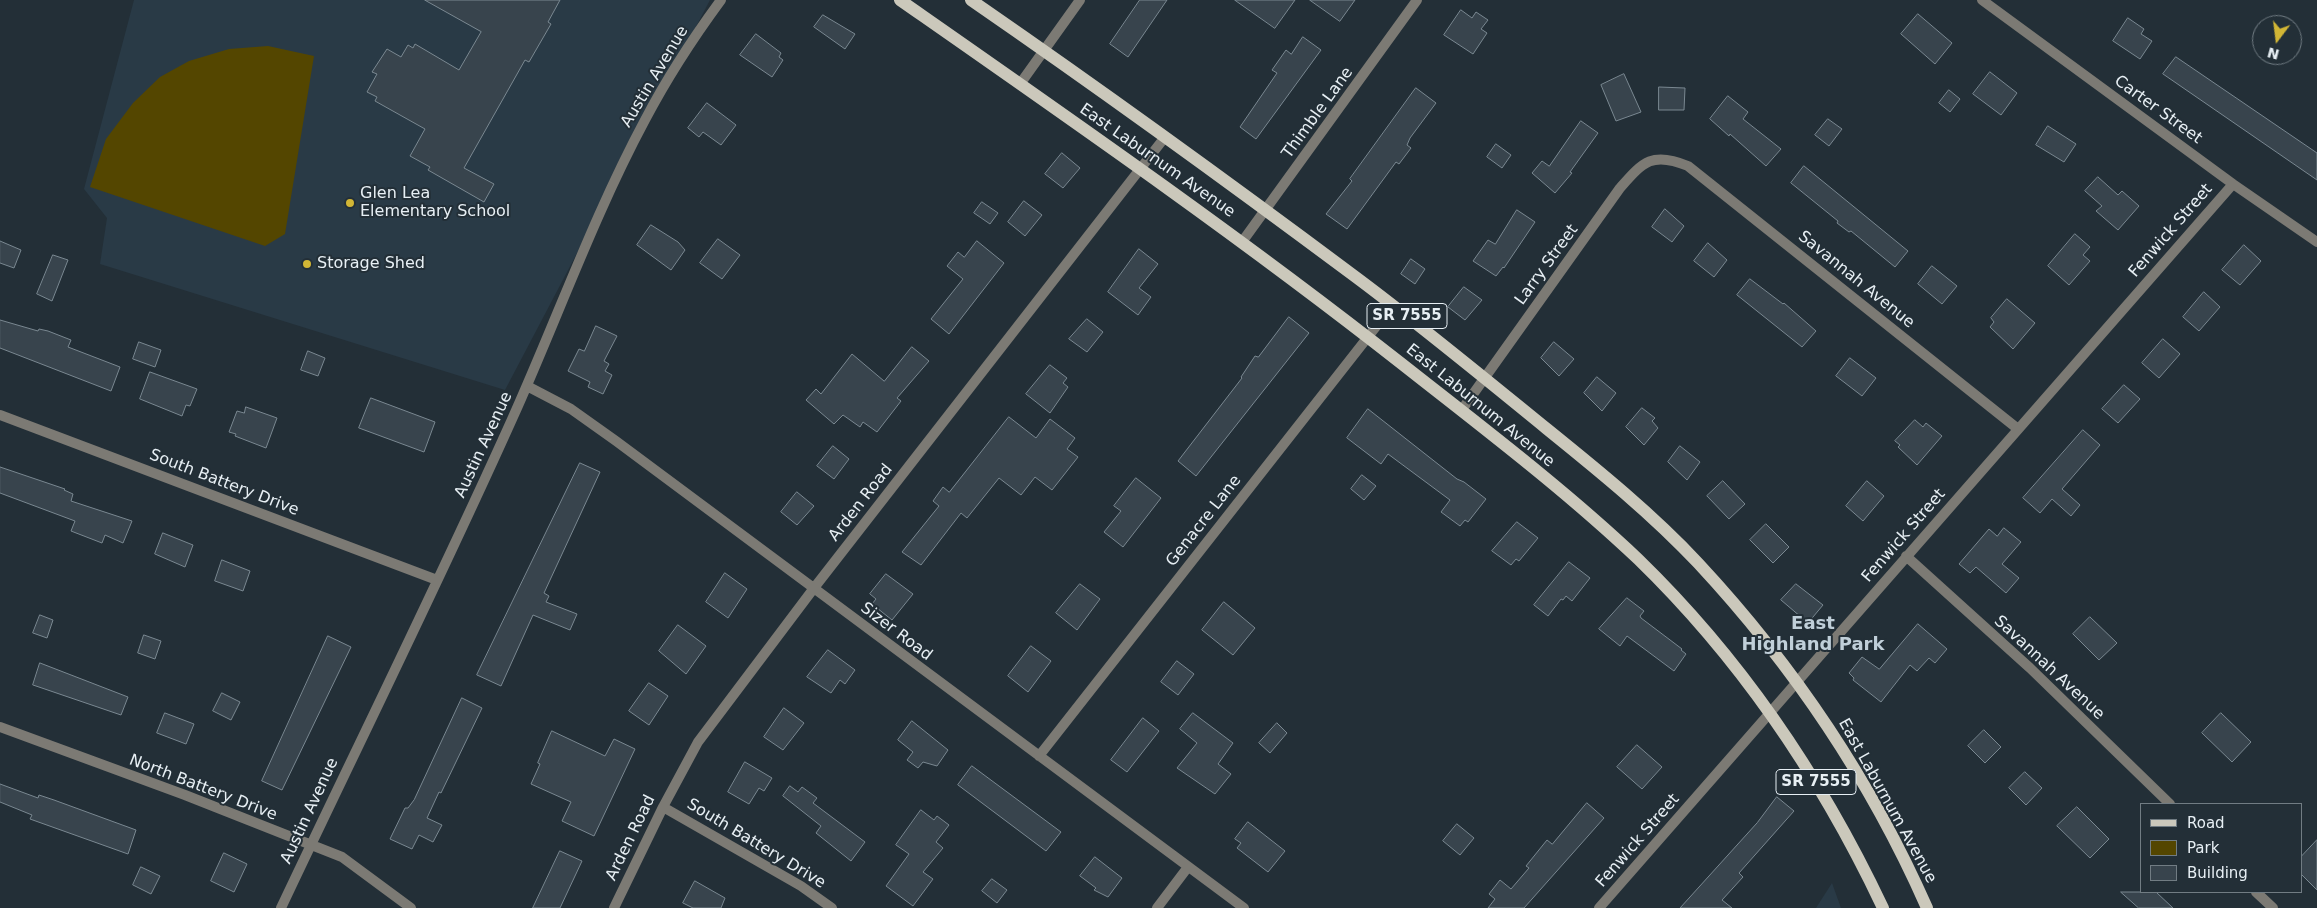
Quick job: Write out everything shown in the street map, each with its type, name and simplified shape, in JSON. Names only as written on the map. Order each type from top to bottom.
[{"type":"main road","name":"East Laburnum Avenue","points":[[900,0],[1242,242],[1368,337],[1578,506],[1639,561],[1711,638],[1770,713],[1833,810],[1858,854],[1883,908]]},
{"type":"main road","name":"East Laburnum Avenue","points":[[971,0],[1166,137],[1393,305],[1485,377],[1598,471],[1672,537],[1740,610],[1797,683],[1860,780],[1892,837],[1927,908]]},
{"type":"street","name":"Austin Avenue","points":[[281,908],[527,386],[611,191],[644,121],[671,73],[721,0]]},
{"type":"street","points":[[1020,84],[1080,0]]},
{"type":"street","name":"Thimble Lane","points":[[1242,242],[1417,0]]},
{"type":"street","name":"Carter Street","points":[[1982,0],[2233,184],[2317,242]]},
{"type":"street","name":"Arden Road","points":[[614,908],[663,807],[698,742],[814,588],[1166,137]]},
{"type":"street","name":"Larry Street","points":[[1461,410],[1620,188],[1636,170],[1649,161],[1672,159]]},
{"type":"street","name":"Savannah Avenue","points":[[1672,159],[1688,166],[2018,429]]},
{"type":"street","name":"Fenwick Street","points":[[1599,908],[2233,184]]},
{"type":"street","name":"Genacre Lane","points":[[1039,756],[1393,305]]},
{"type":"street","name":"Sizer Road","points":[[527,386],[579,414],[1244,908]]},
{"type":"street","name":"South Battery Drive","points":[[0,415],[437,580]]},
{"type":"street","name":"Savannah Avenue","points":[[1906,556],[2030,668],[2169,803]]},
{"type":"street","name":"North Battery Drive","points":[[0,727],[185,795],[310,846],[342,857],[411,908]]},
{"type":"street","name":"South Battery Drive","points":[[663,807],[802,886],[832,908]]},
{"type":"street","points":[[1157,908],[1188,867]]},
{"type":"street","points":[[2257,893],[2273,908]]},
{"type":"shaded area","name":"Glen Lea Elementary School","points":[[134,0],[710,0],[505,390],[100,264],[107,218],[84,189]]},
{"type":"shaded area","points":[[1832,883],[1841,908],[1816,908]]},
{"type":"green space","points":[[268,46],[314,56],[285,234],[265,246],[90,187],[106,139],[133,103],[160,77],[189,61],[229,49]]},
{"type":"building","points":[[425,0],[560,0],[548,22],[551,24],[529,62],[525,60],[464,168],[494,184],[484,202],[428,170],[430,167],[410,156],[425,129],[375,101],[377,97],[367,92],[377,74],[372,72],[387,49],[401,57],[408,45],[413,48],[415,44],[459,70],[481,32]]},
{"type":"building","points":[[1140,0],[1167,0],[1128,57],[1110,44]]},
{"type":"building","points":[[1235,0],[1295,0],[1275,28]]},
{"type":"building","points":[[1310,0],[1355,0],[1340,21]]},
{"type":"building","points":[[1461,10],[1472,18],[1476,12],[1488,20],[1481,29],[1487,33],[1473,54],[1444,35]]},
{"type":"building","points":[[1918,14],[1952,43],[1935,64],[1901,34]]},
{"type":"building","points":[[823,15],[855,34],[845,49],[814,27]]},
{"type":"building","points":[[2128,18],[2144,29],[2141,34],[2152,41],[2140,59],[2113,41]]},
{"type":"building","points":[[756,34],[781,53],[779,57],[783,60],[772,77],[740,55]]},
{"type":"building","points":[[1303,37],[1321,50],[1256,139],[1240,127],[1277,73],[1272,70],[1286,50],[1291,54]]},
{"type":"building","points":[[2176,57],[2317,153],[2317,180],[2163,74]]},
{"type":"building","points":[[1990,72],[2017,93],[2001,115],[1973,94]]},
{"type":"building","points":[[1624,74],[1641,112],[1616,121],[1601,85]]},
{"type":"building","points":[[1659,87],[1685,88],[1684,110],[1659,110]]},
{"type":"building","points":[[1416,88],[1436,103],[1410,138],[1407,145],[1411,148],[1399,164],[1396,162],[1347,229],[1326,214],[1352,181],[1350,179]]},
{"type":"building","points":[[1949,90],[1960,99],[1950,112],[1939,103]]},
{"type":"building","points":[[1728,96],[1748,112],[1743,119],[1781,149],[1766,166],[1710,119]]},
{"type":"building","points":[[707,103],[736,125],[721,145],[703,132],[699,137],[688,128]]},
{"type":"building","points":[[1828,119],[1842,129],[1829,146],[1815,135]]},
{"type":"building","points":[[1581,121],[1598,133],[1570,172],[1572,173],[1555,193],[1532,173],[1542,161],[1549,166]]},
{"type":"building","points":[[2048,126],[2076,144],[2064,162],[2036,145]]},
{"type":"building","points":[[1496,144],[1511,155],[1502,168],[1487,157]]},
{"type":"building","points":[[1062,153],[1080,168],[1063,188],[1045,174]]},
{"type":"building","points":[[1804,166],[1908,251],[1895,267],[1851,231],[1849,232],[1837,223],[1838,221],[1791,183]]},
{"type":"building","points":[[2098,177],[2118,195],[2122,191],[2139,206],[2118,230],[2096,211],[2102,206],[2085,191]]},
{"type":"building","points":[[1024,201],[1042,215],[1025,236],[1008,222]]},
{"type":"building","points":[[982,202],[998,213],[990,224],[974,213]]},
{"type":"building","points":[[1665,209],[1684,226],[1672,242],[1652,227]]},
{"type":"building","points":[[1517,210],[1535,222],[1504,268],[1496,276],[1473,261],[1488,240],[1495,244]]},
{"type":"building","points":[[651,225],[678,242],[685,250],[671,270],[637,245]]},
{"type":"building","points":[[2075,234],[2090,247],[2083,255],[2090,261],[2069,285],[2048,266]]},
{"type":"building","points":[[718,239],[740,255],[722,279],[700,263]]},
{"type":"building","points":[[0,241],[21,250],[14,268],[0,263]]},
{"type":"building","points":[[977,241],[1004,263],[949,334],[931,319],[963,279],[947,266],[958,252],[964,257]]},
{"type":"building","points":[[1708,243],[1727,260],[1714,277],[1694,261]]},
{"type":"building","points":[[2244,245],[2261,261],[2240,285],[2222,270]]},
{"type":"building","points":[[1139,249],[1158,264],[1139,288],[1151,297],[1138,315],[1108,292]]},
{"type":"building","points":[[53,255],[68,260],[52,301],[37,294]]},
{"type":"building","points":[[1411,259],[1425,269],[1415,284],[1401,274]]},
{"type":"building","points":[[1932,266],[1957,286],[1942,304],[1918,284]]},
{"type":"building","points":[[1750,279],[1784,303],[1816,331],[1802,347],[1737,295]]},
{"type":"building","points":[[1464,287],[1482,300],[1465,320],[1448,307]]},
{"type":"building","points":[[2204,292],[2220,307],[2199,331],[2183,317]]},
{"type":"building","points":[[2007,299],[2035,323],[2013,349],[1990,327],[1994,322],[1991,318]]},
{"type":"building","points":[[1289,317],[1309,333],[1196,476],[1178,461],[1242,378],[1255,356],[1258,357]]},
{"type":"building","points":[[1087,319],[1103,332],[1087,352],[1069,339]]},
{"type":"building","points":[[0,320],[38,331],[39,329],[48,331],[71,340],[68,347],[120,367],[111,391],[0,348]]},
{"type":"building","points":[[596,326],[617,336],[604,361],[609,364],[605,371],[612,375],[603,394],[588,387],[590,382],[568,371],[579,349],[584,351]]},
{"type":"building","points":[[2163,339],[2180,354],[2159,378],[2142,363]]},
{"type":"building","points":[[139,342],[161,350],[155,367],[133,359]]},
{"type":"building","points":[[1554,342],[1574,359],[1559,376],[1541,358]]},
{"type":"building","points":[[912,347],[929,361],[897,398],[901,401],[877,432],[863,422],[860,427],[843,415],[834,424],[806,400],[816,389],[821,394],[852,354],[884,381]]},
{"type":"building","points":[[308,351],[325,358],[318,376],[301,370]]},
{"type":"building","points":[[1850,358],[1876,378],[1862,396],[1836,376]]},
{"type":"building","points":[[1050,365],[1067,378],[1063,383],[1068,387],[1050,413],[1026,394]]},
{"type":"building","points":[[150,372],[197,389],[190,406],[186,405],[182,416],[140,399]]},
{"type":"building","points":[[1597,377],[1616,393],[1602,411],[1584,393]]},
{"type":"building","points":[[2124,385],[2140,399],[2118,423],[2102,409]]},
{"type":"building","points":[[371,398],[435,422],[424,452],[359,428]]},
{"type":"building","points":[[246,407],[277,418],[266,448],[229,432],[237,411],[244,413]]},
{"type":"building","points":[[1642,408],[1655,418],[1652,421],[1658,428],[1644,445],[1626,427]]},
{"type":"building","points":[[1368,409],[1457,479],[1464,482],[1486,499],[1468,522],[1465,520],[1460,526],[1441,512],[1450,500],[1388,454],[1381,464],[1347,438]]},
{"type":"building","points":[[1009,417],[1036,438],[1050,419],[1075,438],[1067,449],[1078,457],[1052,490],[1035,477],[1021,495],[999,478],[967,518],[961,513],[921,565],[902,552],[939,506],[933,501],[943,487],[949,492]]},
{"type":"building","points":[[1915,420],[1923,427],[1926,423],[1942,436],[1917,465],[1898,447],[1900,445],[1895,441]]},
{"type":"building","points":[[2083,430],[2100,445],[2062,489],[2080,505],[2071,516],[2052,499],[2040,513],[2023,498]]},
{"type":"building","points":[[833,446],[849,459],[834,479],[817,466]]},
{"type":"building","points":[[1680,446],[1700,462],[1687,480],[1668,462]]},
{"type":"building","points":[[580,463],[600,472],[544,593],[549,596],[546,602],[577,614],[570,630],[533,615],[501,686],[477,675]]},
{"type":"building","points":[[0,467],[65,489],[73,494],[71,501],[132,521],[123,543],[105,535],[102,543],[71,531],[75,521],[0,493]]},
{"type":"building","points":[[1362,475],[1376,486],[1364,500],[1351,489]]},
{"type":"building","points":[[1136,478],[1161,498],[1123,547],[1104,532],[1121,511],[1114,506]]},
{"type":"building","points":[[1723,481],[1745,504],[1729,519],[1707,496]]},
{"type":"building","points":[[1867,481],[1884,496],[1863,521],[1846,506]]},
{"type":"building","points":[[797,492],[814,506],[797,525],[781,512]]},
{"type":"building","points":[[1517,522],[1538,538],[1519,561],[1516,559],[1511,565],[1492,551]]},
{"type":"building","points":[[1766,524],[1789,547],[1773,563],[1750,540]]},
{"type":"building","points":[[2004,528],[2021,542],[2002,564],[2019,578],[2006,593],[1976,567],[1970,573],[1959,564],[1989,529],[1997,536]]},
{"type":"building","points":[[163,533],[193,545],[185,567],[155,554]]},
{"type":"building","points":[[222,560],[250,571],[243,591],[215,581]]},
{"type":"building","points":[[1569,562],[1590,578],[1572,601],[1566,596],[1563,600],[1561,599],[1548,616],[1534,605]]},
{"type":"building","points":[[725,573],[747,589],[728,618],[706,602]]},
{"type":"building","points":[[886,574],[913,594],[892,620],[872,604],[876,599],[870,594]]},
{"type":"building","points":[[1080,584],[1100,599],[1077,630],[1056,613]]},
{"type":"building","points":[[1796,584],[1823,605],[1808,623],[1781,600]]},
{"type":"building","points":[[1627,598],[1644,611],[1640,616],[1641,618],[1686,654],[1674,671],[1627,636],[1620,646],[1599,629]]},
{"type":"building","points":[[1224,602],[1255,628],[1233,655],[1202,630]]},
{"type":"building","points":[[40,615],[53,620],[47,638],[33,633]]},
{"type":"building","points":[[2090,617],[2117,643],[2099,660],[2073,634]]},
{"type":"building","points":[[1918,624],[1947,649],[1935,663],[1929,658],[1917,671],[1910,665],[1881,702],[1853,680],[1854,678],[1849,673],[1862,657],[1879,669]]},
{"type":"building","points":[[678,625],[706,646],[686,674],[659,651]]},
{"type":"building","points":[[144,635],[161,641],[155,659],[138,653]]},
{"type":"building","points":[[328,636],[351,647],[282,790],[262,781]]},
{"type":"building","points":[[1031,646],[1051,661],[1028,692],[1008,676]]},
{"type":"building","points":[[828,650],[855,670],[845,684],[840,680],[831,693],[807,677]]},
{"type":"building","points":[[1177,661],[1194,674],[1178,695],[1161,682]]},
{"type":"building","points":[[40,663],[128,697],[121,715],[33,685]]},
{"type":"building","points":[[649,683],[668,696],[649,725],[629,711]]},
{"type":"building","points":[[222,693],[240,702],[231,720],[213,711]]},
{"type":"building","points":[[462,698],[482,708],[427,818],[442,825],[433,842],[419,835],[412,849],[390,839],[405,808],[408,808],[414,800]]},
{"type":"building","points":[[784,708],[804,723],[783,750],[764,737]]},
{"type":"building","points":[[165,713],[194,724],[186,744],[157,733]]},
{"type":"building","points":[[1193,713],[1233,743],[1218,764],[1231,774],[1215,794],[1177,768],[1197,743],[1180,729]]},
{"type":"building","points":[[2221,713],[2251,742],[2232,762],[2202,733]]},
{"type":"building","points":[[1143,718],[1159,731],[1127,772],[1111,760]]},
{"type":"building","points":[[912,721],[948,750],[937,766],[923,762],[918,768],[907,760],[913,752],[898,740]]},
{"type":"building","points":[[1277,723],[1287,733],[1270,753],[1259,743]]},
{"type":"building","points":[[1984,730],[2001,747],[1985,763],[1968,746]]},
{"type":"building","points":[[552,731],[605,756],[614,739],[635,749],[594,836],[562,821],[571,802],[531,784]]},
{"type":"building","points":[[1637,745],[1662,767],[1642,789],[1617,767]]},
{"type":"building","points":[[745,762],[772,778],[764,791],[759,788],[749,804],[728,792]]},
{"type":"building","points":[[972,766],[1061,832],[1046,851],[958,785]]},
{"type":"building","points":[[2025,772],[2042,788],[2026,805],[2009,788]]},
{"type":"building","points":[[0,784],[38,798],[39,795],[54,800],[136,830],[128,854],[30,819],[32,815],[0,802]]},
{"type":"building","points":[[790,786],[798,792],[802,787],[817,798],[813,803],[865,842],[851,861],[816,833],[821,826],[783,796]]},
{"type":"building","points":[[1777,797],[1794,811],[1739,873],[1743,877],[1722,900],[1732,908],[1680,908],[1757,823]]},
{"type":"building","points":[[1587,803],[1604,818],[1524,908],[1488,908],[1495,899],[1489,894],[1500,880],[1511,889],[1529,868],[1526,866],[1547,840],[1552,844]]},
{"type":"building","points":[[2077,807],[2109,839],[2090,858],[2057,826]]},
{"type":"building","points":[[921,810],[934,820],[937,816],[949,825],[936,842],[943,848],[923,872],[933,879],[913,906],[886,886],[909,854],[896,845]]},
{"type":"building","points":[[1248,822],[1285,851],[1268,872],[1237,848],[1241,843],[1235,839]]},
{"type":"building","points":[[1457,824],[1474,838],[1460,855],[1443,841]]},
{"type":"building","points":[[2317,840],[2317,890],[2302,875],[2302,856]]},
{"type":"building","points":[[560,851],[582,861],[560,908],[533,908]]},
{"type":"building","points":[[224,853],[247,864],[234,892],[211,881]]},
{"type":"building","points":[[1095,857],[1122,878],[1108,897],[1094,890],[1096,888],[1080,876]]},
{"type":"building","points":[[141,867],[160,876],[151,894],[133,885]]},
{"type":"building","points":[[992,879],[1007,890],[997,903],[982,891]]},
{"type":"building","points":[[695,881],[725,898],[721,908],[693,908],[683,903]]},
{"type":"building","points":[[2121,892],[2157,893],[2173,908],[2139,908]]},
{"type":"place","name":"Glen Lea Elementary School","points":[[350,203]]},
{"type":"place","name":"Storage Shed","points":[[307,264]]},
{"type":"district","name":"East Highland Park","points":[[1813,634]]}]
